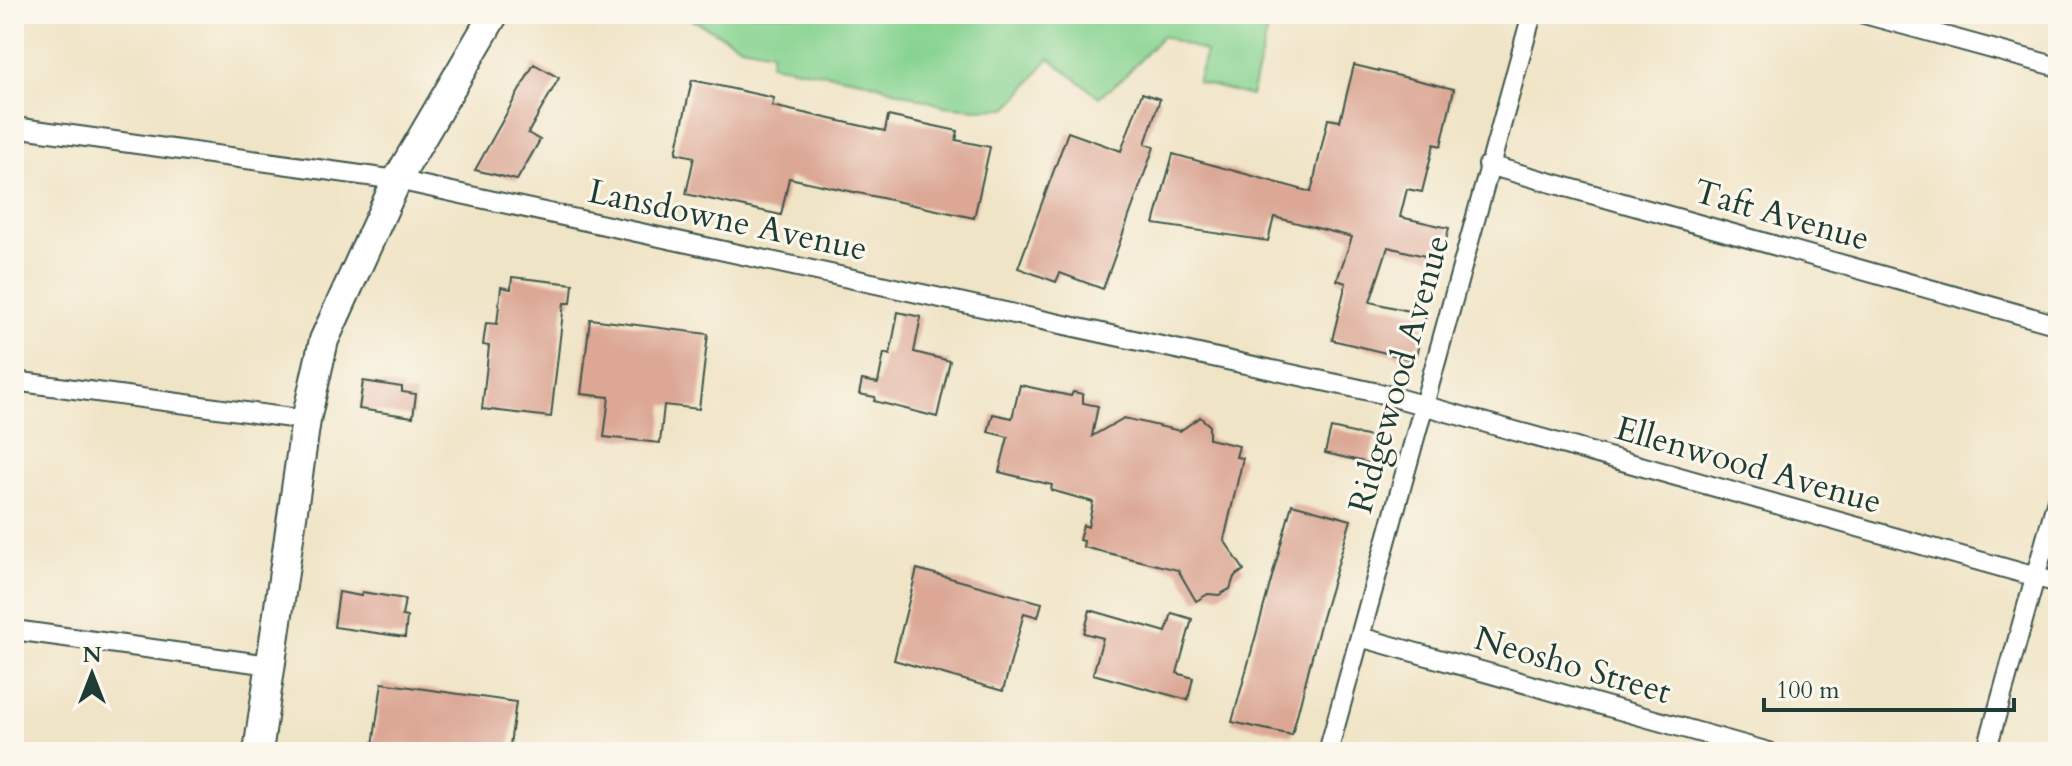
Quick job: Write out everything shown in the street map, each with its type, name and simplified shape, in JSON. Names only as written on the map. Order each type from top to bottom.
[{"type":"main road","points":[[258,752],[306,420],[324,340],[397,180],[494,14]]},
{"type":"street","name":"Ridgewood Avenue","points":[[1328,752],[1532,14]]},
{"type":"street","points":[[1864,14],[2058,67]]},
{"type":"street","name":"Lansdowne Avenue","points":[[14,127],[397,180],[1383,394],[1423,406]]},
{"type":"street","name":"Taft Avenue","points":[[1488,165],[2058,325]]},
{"type":"street","points":[[14,381],[306,420]]},
{"type":"street","name":"Ellenwood Avenue","points":[[1423,406],[2058,583]]},
{"type":"street","points":[[1986,752],[2058,496]]},
{"type":"street","points":[[14,630],[270,665]]},
{"type":"street","name":"Neosho Street","points":[[1360,637],[1769,752]]},
{"type":"green space","points":[[682,14],[1270,14],[1270,21],[1251,96],[1197,82],[1206,52],[1162,36],[1123,78],[1099,97],[1049,58],[1007,108],[975,109],[944,106],[862,80],[770,64],[772,52],[741,46]]},
{"type":"building","points":[[534,64],[559,78],[528,133],[540,140],[517,180],[475,170]]},
{"type":"building","points":[[1354,65],[1454,89],[1441,146],[1434,144],[1422,192],[1407,189],[1400,217],[1449,228],[1441,260],[1388,247],[1370,302],[1426,315],[1415,360],[1332,340],[1346,283],[1337,280],[1352,237],[1274,217],[1268,241],[1154,224],[1173,154],[1311,192],[1328,119],[1340,121]]},
{"type":"building","points":[[692,80],[774,98],[772,106],[885,131],[888,116],[958,131],[956,140],[990,147],[974,218],[789,178],[781,215],[686,194],[694,157],[676,153]]},
{"type":"building","points":[[1142,93],[1160,99],[1145,144],[1154,147],[1103,289],[1060,273],[1056,282],[1018,268],[1068,132],[1121,151]]},
{"type":"building","points":[[512,277],[573,284],[571,303],[564,303],[551,417],[482,409],[489,346],[483,345],[486,323],[497,324],[501,287],[511,289]]},
{"type":"building","points":[[898,312],[921,317],[914,352],[950,361],[937,417],[874,401],[875,397],[859,394],[862,380],[878,383],[884,353],[890,355]]},
{"type":"building","points":[[590,319],[708,334],[699,409],[664,405],[660,443],[604,437],[609,397],[581,394]]},
{"type":"building","points":[[363,381],[402,387],[402,392],[416,394],[413,417],[359,409]]},
{"type":"building","points":[[1020,385],[1071,396],[1073,392],[1083,394],[1083,403],[1098,406],[1092,436],[1124,418],[1180,431],[1200,417],[1209,425],[1209,439],[1239,446],[1236,457],[1243,458],[1224,540],[1244,570],[1234,577],[1230,589],[1219,595],[1208,594],[1196,601],[1178,570],[1083,547],[1084,541],[1079,540],[1083,525],[1088,527],[1093,502],[1051,490],[1052,485],[999,472],[1008,437],[988,432],[993,414],[1012,418]]},
{"type":"building","points":[[1331,428],[1375,438],[1369,463],[1325,453]]},
{"type":"building","points":[[1292,504],[1351,520],[1292,735],[1232,722]]},
{"type":"building","points":[[917,569],[1042,603],[1038,617],[1024,613],[1003,691],[894,660]]},
{"type":"building","points":[[339,592],[361,596],[362,592],[405,599],[402,616],[407,617],[405,637],[334,627]]},
{"type":"building","points":[[1090,610],[1166,632],[1172,613],[1192,619],[1177,673],[1193,678],[1188,700],[1093,674],[1103,638],[1084,633]]},
{"type":"building","points":[[382,683],[516,702],[509,752],[372,752]]}]
